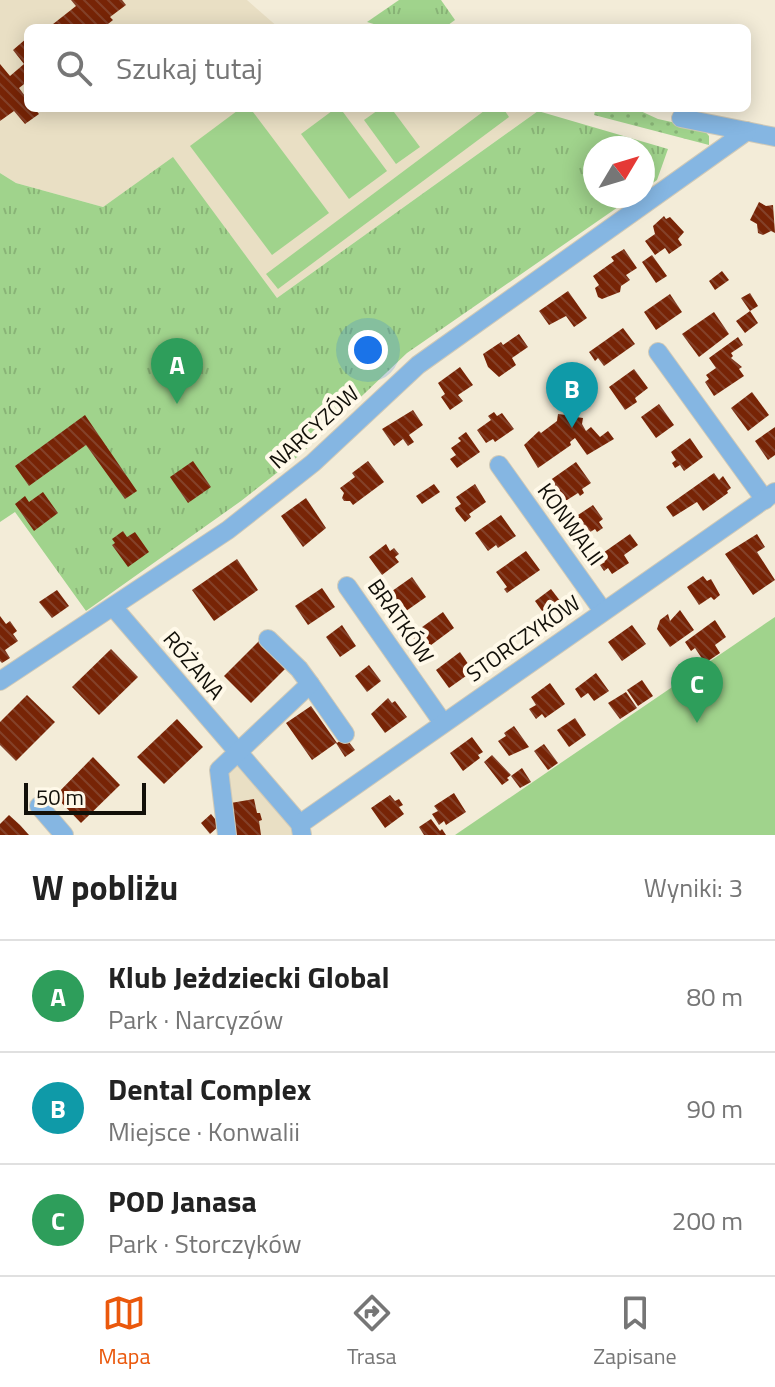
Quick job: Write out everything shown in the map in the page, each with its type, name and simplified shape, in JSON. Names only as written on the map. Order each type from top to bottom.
[{"type":"street","points":[[681,118],[775,137]]},
{"type":"street","name":"NARCYZÓW","points":[[0,681],[241,524],[313,463],[418,365],[747,131]]},
{"type":"street","points":[[658,352],[770,496]]},
{"type":"street","name":"KONWALII","points":[[499,465],[603,611]]},
{"type":"street","name":"STORCZYKÓW","points":[[301,830],[443,723],[770,496]]},
{"type":"street","name":"BRATKÓW","points":[[347,586],[443,723]]},
{"type":"street","name":"RÓŻANA","points":[[114,608],[301,830]]},
{"type":"street","points":[[268,639],[299,669],[345,734]]},
{"type":"street","points":[[227,835],[219,770],[310,684]]},
{"type":"street","points":[[39,806],[64,835]]},
{"type":"shaded area","points":[[0,0],[247,0],[274,24],[24,24],[24,112],[537,112],[277,298],[173,158],[103,207],[16,183],[0,173]]},
{"type":"shaded area","points":[[236,763],[291,827],[293,835],[230,835],[225,804],[229,769]]},
{"type":"green space","points":[[399,0],[441,0],[455,20],[450,24],[367,22]]},
{"type":"green space","points":[[236,112],[253,112],[329,213],[272,255],[190,146]]},
{"type":"green space","points":[[331,112],[343,112],[387,171],[349,199],[301,134]]},
{"type":"green space","points":[[375,112],[394,112],[420,147],[396,164],[364,120]]},
{"type":"green space","points":[[483,112],[506,112],[509,117],[278,289],[266,274]]},
{"type":"green space","points":[[537,112],[624,136],[583,136],[583,208],[617,208],[407,353],[301,454],[241,501],[86,611],[15,512],[0,522],[0,173],[16,183],[103,207],[173,157],[277,298]]},
{"type":"green space","points":[[595,112],[643,112],[658,119],[703,129],[709,136],[709,145],[594,115]]},
{"type":"green space","points":[[655,145],[668,149],[655,181]]},
{"type":"green space","points":[[775,617],[775,835],[455,835]]},
{"type":"building","points":[[71,0],[122,0],[126,5],[110,17],[113,20],[108,24],[53,24],[76,6]]},
{"type":"building","points":[[24,41],[24,64],[13,50]]},
{"type":"building","points":[[0,64],[10,76],[24,64],[24,84],[19,88],[24,95],[24,112],[39,114],[25,124],[14,111],[0,121]]},
{"type":"building","points":[[759,202],[766,206],[773,205],[775,233],[758,233],[757,224],[750,220]]},
{"type":"building","points":[[664,216],[666,219],[670,217],[684,232],[678,239],[682,245],[669,254],[665,248],[655,255],[645,241],[655,234],[653,226]]},
{"type":"building","points":[[624,249],[637,268],[626,275],[630,280],[621,286],[620,292],[602,299],[598,297],[595,288],[599,285],[593,276],[614,261],[611,257]]},
{"type":"building","points":[[652,255],[667,276],[656,283],[642,262]]},
{"type":"building","points":[[722,271],[729,280],[715,290],[709,281]]},
{"type":"building","points":[[568,291],[587,318],[574,327],[566,316],[549,325],[539,311]]},
{"type":"building","points":[[750,293],[758,306],[750,311],[741,298]]},
{"type":"building","points":[[670,294],[682,312],[656,330],[644,312]]},
{"type":"building","points":[[750,311],[758,323],[745,333],[736,321]]},
{"type":"building","points":[[714,312],[729,334],[699,357],[682,334]]},
{"type":"building","points":[[623,328],[635,344],[604,366],[598,358],[595,361],[589,352]]},
{"type":"building","points":[[519,334],[528,347],[512,358],[516,365],[499,377],[488,367],[483,354]]},
{"type":"building","points":[[738,337],[743,345],[731,353],[731,358],[742,367],[739,369],[744,376],[714,396],[705,382],[709,379],[706,375],[716,368],[709,358]]},
{"type":"building","points":[[460,367],[473,385],[458,395],[463,401],[450,410],[441,397],[445,394],[438,383]]},
{"type":"building","points":[[634,369],[648,388],[635,398],[637,402],[625,410],[609,387]]},
{"type":"building","points":[[752,392],[769,415],[748,431],[731,408]]},
{"type":"building","points":[[659,404],[674,425],[656,438],[641,417]]},
{"type":"building","points":[[413,410],[423,425],[409,435],[414,442],[408,446],[403,439],[394,446],[382,429]]},
{"type":"building","points":[[572,411],[576,417],[583,418],[586,431],[591,427],[600,437],[608,431],[614,439],[587,455],[575,438],[571,445],[538,468],[524,445],[539,431],[541,433],[557,421],[558,414],[566,415]]},
{"type":"building","points":[[494,412],[497,416],[502,413],[514,429],[495,442],[493,439],[486,443],[477,430],[491,420],[488,416]]},
{"type":"building","points":[[85,415],[137,491],[125,499],[86,445],[29,486],[15,466]]},
{"type":"building","points":[[775,427],[775,455],[768,460],[755,441]]},
{"type":"building","points":[[466,432],[480,452],[457,468],[450,459],[456,455],[451,448],[461,441],[458,438]]},
{"type":"building","points":[[690,438],[703,457],[684,471],[680,465],[675,468],[672,463],[676,460],[671,452]]},
{"type":"building","points":[[193,461],[211,487],[188,503],[170,477]]},
{"type":"building","points":[[368,461],[384,482],[353,505],[350,501],[344,501],[340,488],[355,477],[352,473]]},
{"type":"building","points":[[576,462],[591,483],[582,489],[584,493],[580,496],[578,493],[564,502],[549,481]]},
{"type":"building","points":[[714,473],[719,480],[723,476],[731,488],[728,493],[703,511],[697,502],[673,517],[666,507]]},
{"type":"building","points":[[434,484],[440,492],[422,504],[416,496]]},
{"type":"building","points":[[475,484],[486,502],[469,514],[471,517],[465,522],[456,511],[455,508],[461,504],[456,497]]},
{"type":"building","points":[[43,492],[58,513],[34,531],[15,504],[25,496],[29,502]]},
{"type":"building","points":[[306,498],[326,528],[303,547],[281,516]]},
{"type":"building","points":[[593,505],[603,519],[599,522],[603,528],[597,532],[595,529],[581,538],[569,521]]},
{"type":"building","points":[[501,515],[516,536],[488,551],[475,533]]},
{"type":"building","points":[[123,531],[127,537],[135,532],[149,552],[128,567],[112,545],[115,543],[112,539]]},
{"type":"building","points":[[630,534],[638,545],[624,555],[629,563],[612,574],[608,568],[604,571],[600,565],[605,562],[600,555]]},
{"type":"building","points":[[757,534],[765,547],[757,552],[775,580],[753,595],[725,554]]},
{"type":"building","points":[[386,544],[390,551],[394,548],[399,554],[395,557],[399,562],[382,575],[369,557]]},
{"type":"building","points":[[526,551],[540,570],[507,593],[504,589],[507,587],[496,572]]},
{"type":"building","points":[[237,559],[258,590],[214,621],[192,590]]},
{"type":"building","points":[[703,576],[707,581],[711,579],[720,595],[699,605],[687,587]]},
{"type":"building","points":[[412,577],[426,597],[399,616],[385,596]]},
{"type":"building","points":[[322,588],[335,607],[308,625],[295,606]]},
{"type":"building","points":[[551,589],[564,606],[547,618],[535,601]]},
{"type":"building","points":[[57,590],[69,606],[52,618],[39,602]]},
{"type":"building","points":[[680,610],[694,630],[670,647],[657,629],[660,620],[668,614],[670,621]]},
{"type":"building","points":[[443,612],[454,628],[423,651],[411,635]]},
{"type":"building","points":[[0,616],[6,624],[10,621],[17,631],[13,634],[18,641],[5,650],[10,658],[2,663],[0,661]]},
{"type":"building","points":[[715,620],[726,637],[715,645],[720,653],[705,663],[695,648],[691,651],[685,642]]},
{"type":"building","points":[[342,625],[356,646],[340,657],[326,637]]},
{"type":"building","points":[[632,625],[646,644],[622,661],[608,642]]},
{"type":"building","points":[[261,639],[288,666],[251,703],[224,676]]},
{"type":"building","points":[[111,649],[138,677],[99,715],[72,687]]},
{"type":"building","points":[[460,652],[473,671],[449,688],[436,670]]},
{"type":"building","points":[[369,665],[381,681],[367,692],[355,676]]},
{"type":"building","points":[[596,673],[609,691],[594,701],[588,693],[581,698],[575,689]]},
{"type":"building","points":[[642,680],[653,696],[638,706],[627,690]]},
{"type":"building","points":[[550,683],[565,704],[545,718],[542,714],[536,719],[529,709],[536,705],[531,697]]},
{"type":"building","points":[[626,692],[637,708],[620,719],[608,703]]},
{"type":"building","points":[[27,695],[55,722],[16,761],[0,745],[0,722]]},
{"type":"building","points":[[388,698],[392,703],[395,701],[407,717],[385,733],[371,714]]},
{"type":"building","points":[[311,706],[337,743],[345,737],[355,750],[345,757],[336,743],[312,760],[286,723]]},
{"type":"building","points":[[575,718],[586,735],[569,747],[557,730]]},
{"type":"building","points":[[177,719],[203,747],[164,784],[137,757]]},
{"type":"building","points":[[514,726],[529,747],[509,756],[498,741]]},
{"type":"building","points":[[472,737],[483,752],[463,771],[450,753]]},
{"type":"building","points":[[544,744],[558,763],[548,770],[534,751]]},
{"type":"building","points":[[492,755],[511,775],[502,785],[484,762]]},
{"type":"building","points":[[93,757],[120,785],[81,823],[55,796]]},
{"type":"building","points":[[522,768],[531,782],[520,788],[511,776]]},
{"type":"building","points":[[454,793],[466,812],[446,825],[444,821],[439,825],[432,814],[438,811],[434,806]]},
{"type":"building","points":[[390,795],[395,801],[399,799],[403,805],[399,807],[404,814],[385,828],[371,808]]},
{"type":"building","points":[[254,799],[262,820],[259,821],[261,835],[230,835],[225,804]]},
{"type":"building","points":[[211,814],[220,825],[210,834],[201,823]]},
{"type":"building","points":[[9,815],[29,835],[0,835],[0,824]]},
{"type":"building","points":[[431,819],[446,835],[424,835],[419,827]]},
{"type":"place","name":"Klub Jeżdziecki Global","points":[[177,404]]},
{"type":"place","name":"Dental Complex","points":[[572,428]]},
{"type":"place","name":"POD Janasa","points":[[697,723]]}]
